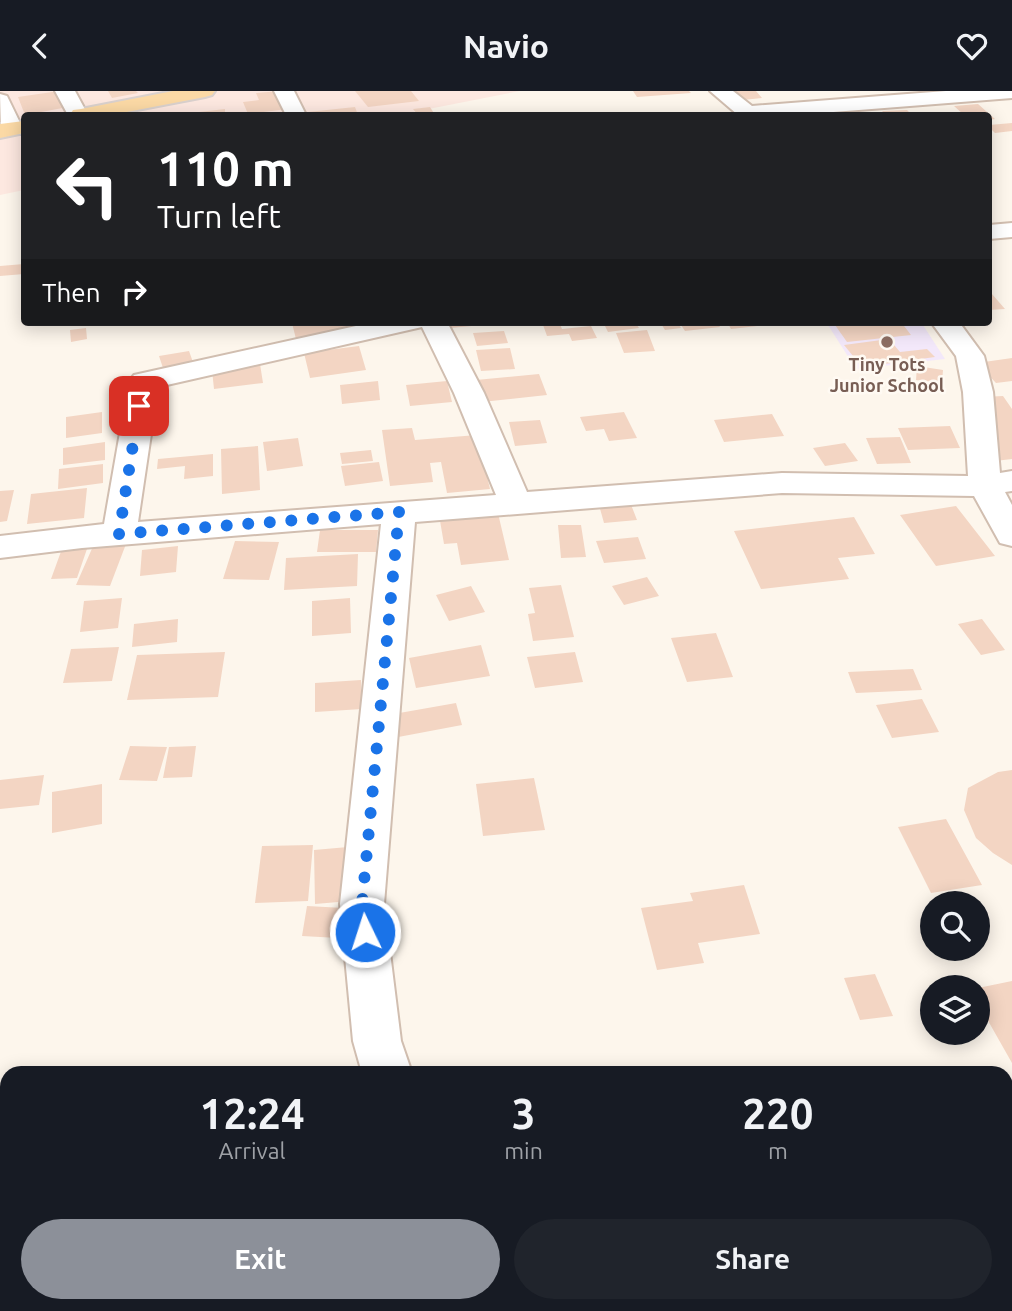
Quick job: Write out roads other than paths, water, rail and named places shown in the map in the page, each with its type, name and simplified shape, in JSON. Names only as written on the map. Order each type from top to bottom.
[{"type":"main road","points":[[95,112],[205,91]]},
{"type":"street","points":[[65,91],[77,112]]},
{"type":"street","points":[[284,91],[294,112]]},
{"type":"street","points":[[720,91],[746,112]]},
{"type":"street","points":[[776,112],[1005,95]]},
{"type":"street","points":[[0,100],[12,129]]},
{"type":"street","points":[[992,232],[1012,230]]},
{"type":"street","points":[[119,534],[144,381],[388,326]]},
{"type":"street","points":[[435,326],[469,393],[515,502]]},
{"type":"street","points":[[948,326],[970,356],[1012,535]]},
{"type":"street","points":[[0,547],[119,534],[782,483],[998,484]]},
{"type":"street","points":[[385,1066],[377,1041],[362,904],[399,512]]},
{"type":"place","name":"Tiny Tots Junior School","points":[[887,342]]}]
